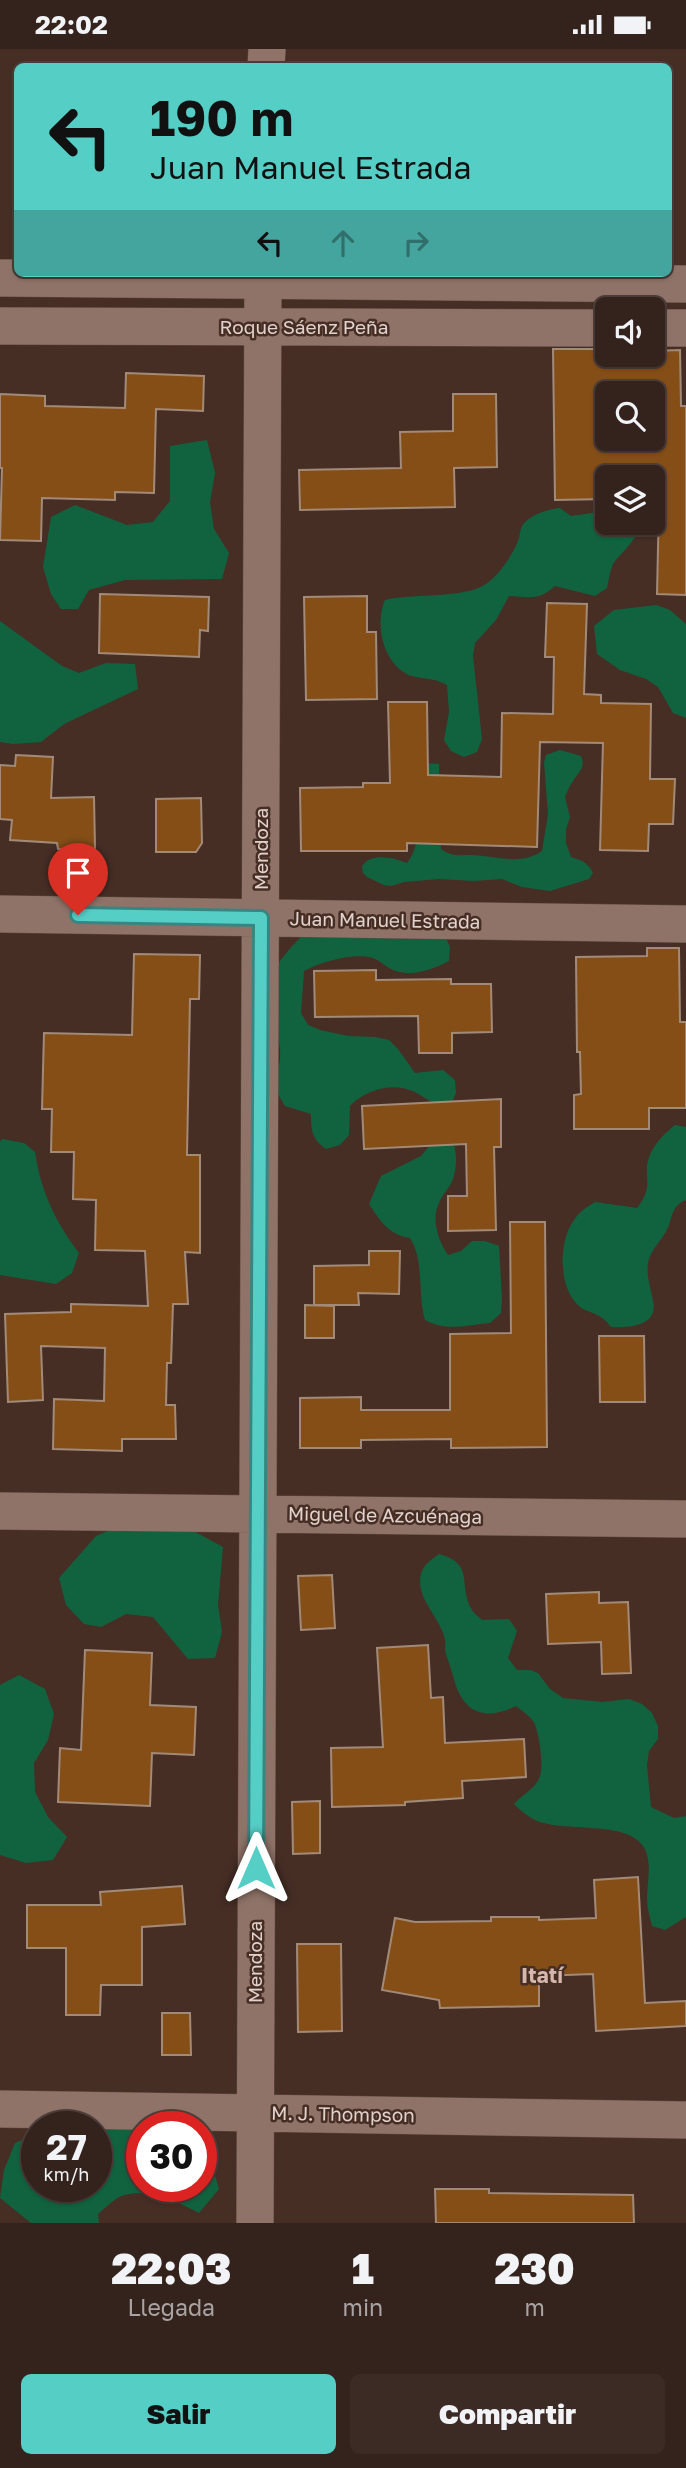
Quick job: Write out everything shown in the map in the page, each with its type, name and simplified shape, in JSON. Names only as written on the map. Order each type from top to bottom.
[{"type":"street","points":[[0,278],[263,277],[686,284]]},
{"type":"street","name":"Mendoza","points":[[255,2223],[263,277]]},
{"type":"street","name":"Roque Sáenz Peña","points":[[0,325],[595,328]]},
{"type":"street","points":[[665,328],[686,328]]},
{"type":"street","name":"Juan Manuel Estrada","points":[[0,914],[686,923]]},
{"type":"street","name":"Miguel de Azcuénaga","points":[[0,1510],[686,1519]]},
{"type":"street","name":"M. J. Thompson","points":[[0,2109],[686,2120]]},
{"type":"green space","points":[[207,440],[215,473],[210,502],[214,529],[229,553],[222,579],[125,580],[89,590],[78,609],[61,609],[51,594],[43,567],[51,517],[75,505],[127,525],[153,522],[170,501],[170,446]]},
{"type":"green space","points":[[560,508],[571,516],[595,513],[595,535],[635,535],[613,564],[607,588],[595,596],[555,586],[539,596],[509,596],[496,620],[475,643],[473,656],[482,739],[477,752],[464,757],[451,751],[444,740],[449,712],[447,685],[405,673],[397,667],[386,650],[381,630],[385,600],[477,589],[496,576],[509,559],[525,522]]},
{"type":"green space","points":[[656,605],[670,610],[686,624],[686,718],[673,713],[658,687],[646,679],[620,670],[597,654],[594,626],[614,610]]},
{"type":"green space","points":[[0,621],[62,666],[79,673],[106,663],[135,664],[138,689],[64,724],[41,742],[0,742]]},
{"type":"green space","points":[[560,750],[581,756],[583,764],[565,797],[570,817],[566,829],[566,843],[571,857],[584,862],[591,869],[593,873],[589,879],[550,891],[522,887],[502,879],[439,879],[391,886],[363,873],[362,866],[371,859],[389,858],[407,863],[412,854],[419,830],[422,763],[439,764],[441,849],[456,855],[508,859],[534,856],[542,851],[548,814],[544,762],[546,755]]},
{"type":"green space","points":[[312,926],[444,934],[450,947],[449,961],[423,971],[403,973],[373,958],[357,956],[328,961],[304,971],[301,1013],[308,1025],[320,1030],[389,1040],[415,1073],[443,1070],[455,1080],[456,1093],[450,1106],[435,1103],[415,1092],[398,1087],[371,1092],[350,1106],[349,1135],[340,1145],[326,1149],[313,1134],[311,1114],[285,1106],[275,1082],[280,1050],[266,992],[280,960]]},
{"type":"green space","points":[[675,1125],[686,1127],[686,1200],[676,1207],[667,1230],[649,1258],[648,1273],[654,1309],[651,1316],[641,1324],[611,1327],[601,1317],[580,1307],[570,1295],[564,1273],[565,1239],[576,1217],[595,1202],[637,1208],[646,1193],[650,1155]]},
{"type":"green space","points":[[2,1139],[24,1143],[35,1152],[50,1205],[79,1253],[72,1273],[56,1284],[0,1275]]},
{"type":"green space","points":[[453,1141],[456,1155],[452,1182],[437,1209],[439,1237],[448,1255],[461,1251],[472,1241],[485,1241],[499,1246],[502,1299],[501,1313],[490,1323],[449,1327],[425,1320],[415,1247],[410,1238],[396,1234],[386,1226],[369,1204],[381,1176],[421,1156],[430,1145]]},
{"type":"green space","points":[[173,1520],[223,1547],[218,1605],[222,1632],[215,1658],[188,1659],[153,1617],[126,1614],[101,1627],[84,1624],[66,1605],[59,1578],[96,1536],[119,1526]]},
{"type":"green space","points":[[439,1554],[450,1558],[462,1569],[467,1599],[472,1610],[482,1620],[509,1619],[517,1631],[508,1658],[517,1670],[538,1673],[550,1689],[563,1698],[602,1702],[629,1699],[642,1704],[652,1713],[658,1726],[658,1739],[649,1751],[647,1765],[651,1807],[674,1818],[686,1816],[686,1917],[665,1930],[652,1926],[647,1902],[648,1858],[643,1846],[635,1838],[609,1830],[547,1824],[532,1818],[514,1804],[536,1784],[540,1776],[541,1756],[535,1725],[516,1706],[504,1711],[484,1713],[468,1706],[462,1698],[445,1650],[442,1631],[425,1599],[420,1583],[424,1568]]},
{"type":"green space","points":[[19,1675],[45,1689],[54,1714],[48,1740],[34,1763],[35,1792],[48,1817],[67,1837],[53,1860],[26,1863],[0,1855],[0,1685]]},
{"type":"green space","points":[[112,2126],[126,2126],[126,2195],[116,2199],[98,2214],[99,2223],[31,2223],[0,2198],[4,2170],[15,2143],[21,2141],[21,2202],[112,2202]]},
{"type":"green space","points":[[176,2202],[208,2202],[199,2213]]},
{"type":"building","points":[[553,349],[595,349],[595,367],[665,367],[665,351],[680,350],[681,406],[686,406],[686,595],[657,594],[658,535],[665,535],[665,465],[595,465],[595,499],[555,500]]},
{"type":"building","points":[[126,373],[204,376],[203,411],[156,409],[154,493],[115,492],[115,500],[42,498],[41,541],[0,540],[0,394],[45,396],[45,406],[125,408]]},
{"type":"building","points":[[453,394],[496,394],[497,467],[454,468],[455,507],[300,510],[299,470],[401,468],[400,432],[453,431]]},
{"type":"building","points":[[100,594],[209,597],[208,631],[200,630],[199,657],[99,653]]},
{"type":"building","points":[[367,596],[367,632],[376,632],[377,699],[306,700],[304,597]]},
{"type":"building","points":[[547,603],[587,604],[584,694],[601,695],[601,703],[651,704],[650,779],[675,779],[673,824],[649,824],[648,851],[600,850],[603,743],[540,742],[537,847],[407,843],[407,851],[301,851],[300,788],[363,787],[363,783],[390,783],[388,702],[427,702],[428,775],[501,777],[502,713],[553,714],[554,657],[545,657]]},
{"type":"building","points":[[16,755],[53,757],[51,798],[94,797],[95,848],[58,849],[57,843],[10,840],[12,820],[0,819],[0,765],[15,766]]},
{"type":"building","points":[[201,798],[202,843],[196,852],[156,852],[156,799]]},
{"type":"building","points":[[647,948],[679,948],[680,1022],[686,1022],[686,1108],[649,1108],[649,1129],[574,1129],[574,1095],[581,1094],[580,1052],[577,1052],[576,957],[647,956]]},
{"type":"building","points":[[134,954],[200,955],[199,999],[190,999],[187,1155],[200,1155],[200,1253],[185,1252],[188,1304],[173,1304],[166,1405],[175,1405],[176,1439],[122,1439],[122,1451],[53,1449],[54,1399],[104,1401],[105,1348],[41,1346],[43,1400],[8,1402],[5,1314],[71,1312],[71,1304],[148,1306],[145,1251],[95,1250],[96,1200],[73,1199],[74,1152],[51,1152],[52,1109],[42,1109],[44,1033],[132,1035]]},
{"type":"building","points":[[376,970],[376,980],[451,979],[451,984],[491,984],[492,1032],[452,1033],[452,1053],[419,1053],[418,1016],[315,1017],[314,971]]},
{"type":"building","points":[[501,1099],[501,1147],[494,1147],[496,1230],[448,1231],[448,1196],[467,1196],[466,1144],[364,1149],[362,1106]]},
{"type":"building","points":[[510,1222],[545,1222],[547,1447],[451,1448],[451,1439],[361,1440],[361,1448],[300,1448],[300,1398],[361,1397],[361,1410],[450,1410],[450,1334],[511,1333]]},
{"type":"building","points":[[369,1251],[400,1251],[399,1294],[358,1293],[359,1305],[314,1305],[314,1266],[369,1265]]},
{"type":"building","points":[[305,1305],[334,1306],[334,1338],[305,1338]]},
{"type":"building","points":[[599,1336],[644,1336],[645,1402],[600,1402]]},
{"type":"building","points":[[332,1575],[335,1628],[301,1630],[298,1576]]},
{"type":"building","points":[[599,1592],[599,1603],[628,1602],[631,1673],[602,1674],[601,1642],[548,1644],[546,1594]]},
{"type":"building","points":[[428,1645],[431,1698],[443,1697],[445,1743],[524,1739],[526,1777],[462,1781],[463,1798],[405,1802],[405,1805],[332,1807],[331,1748],[383,1747],[377,1648]]},
{"type":"building","points":[[85,1650],[152,1653],[150,1705],[196,1707],[194,1755],[152,1753],[150,1806],[58,1802],[60,1748],[81,1750]]},
{"type":"building","points":[[320,1801],[320,1853],[293,1854],[292,1802]]},
{"type":"building","points":[[638,1877],[645,2003],[686,2001],[686,2026],[596,2031],[593,1974],[539,1976],[539,2006],[440,2008],[439,2000],[382,1990],[395,1918],[415,1922],[491,1921],[491,1917],[539,1917],[539,1920],[596,1918],[594,1880]]},
{"type":"building","points":[[182,1886],[185,1924],[142,1927],[142,1985],[101,1985],[100,2015],[66,2015],[66,1948],[27,1948],[27,1905],[101,1905],[100,1892]]},
{"type":"building","points":[[297,1944],[341,1944],[342,2031],[298,2032]]},
{"type":"building","points":[[162,2013],[190,2013],[191,2055],[162,2055]]},
{"type":"building","points":[[435,2189],[489,2189],[489,2193],[633,2195],[634,2223],[436,2223]]},
{"type":"district","name":"Itatí","points":[[542,1976]]},
{"type":"route","points":[[78,915],[261,918],[256,1868]]}]
